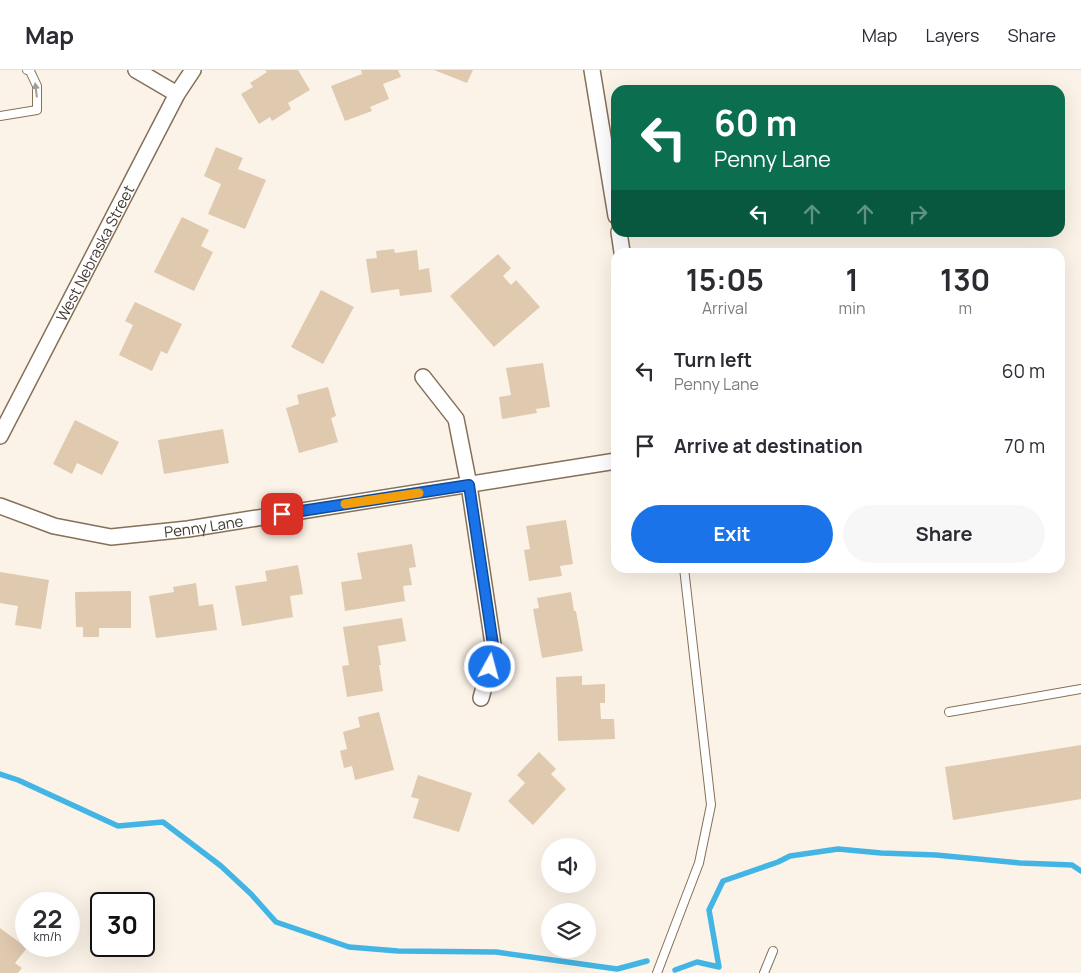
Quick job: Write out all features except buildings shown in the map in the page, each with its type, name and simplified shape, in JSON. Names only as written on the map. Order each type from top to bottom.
[{"type":"street","points":[[136,70],[178,94]]},
{"type":"street","name":"West Nebraska Street","points":[[0,436],[178,94],[193,70]]},
{"type":"street","points":[[592,70],[611,186]]},
{"type":"street","points":[[423,378],[456,419],[469,485],[494,651],[481,698]]},
{"type":"street","name":"Penny Lane","points":[[0,506],[54,526],[111,537],[188,529],[611,462]]},
{"type":"lane","points":[[0,116],[37,110],[37,86],[30,71],[27,70]]},
{"type":"lane","points":[[657,973],[699,863],[711,805],[685,573]]},
{"type":"lane","points":[[949,712],[1081,689]]},
{"type":"lane","points":[[764,973],[773,951]]},
{"type":"waterway","points":[[0,774],[18,780],[118,826],[163,822],[221,866],[251,894],[276,922],[349,947],[398,951],[496,952],[617,969],[647,961]]},
{"type":"waterway","points":[[675,970],[697,962],[719,967],[709,910],[723,881],[790,856],[838,849],[936,855],[1020,863],[1072,865],[1081,871]]},
{"type":"slow traffic","points":[[345,504],[419,493]]},
{"type":"route","points":[[282,514],[469,485],[494,651],[490,667]]}]
